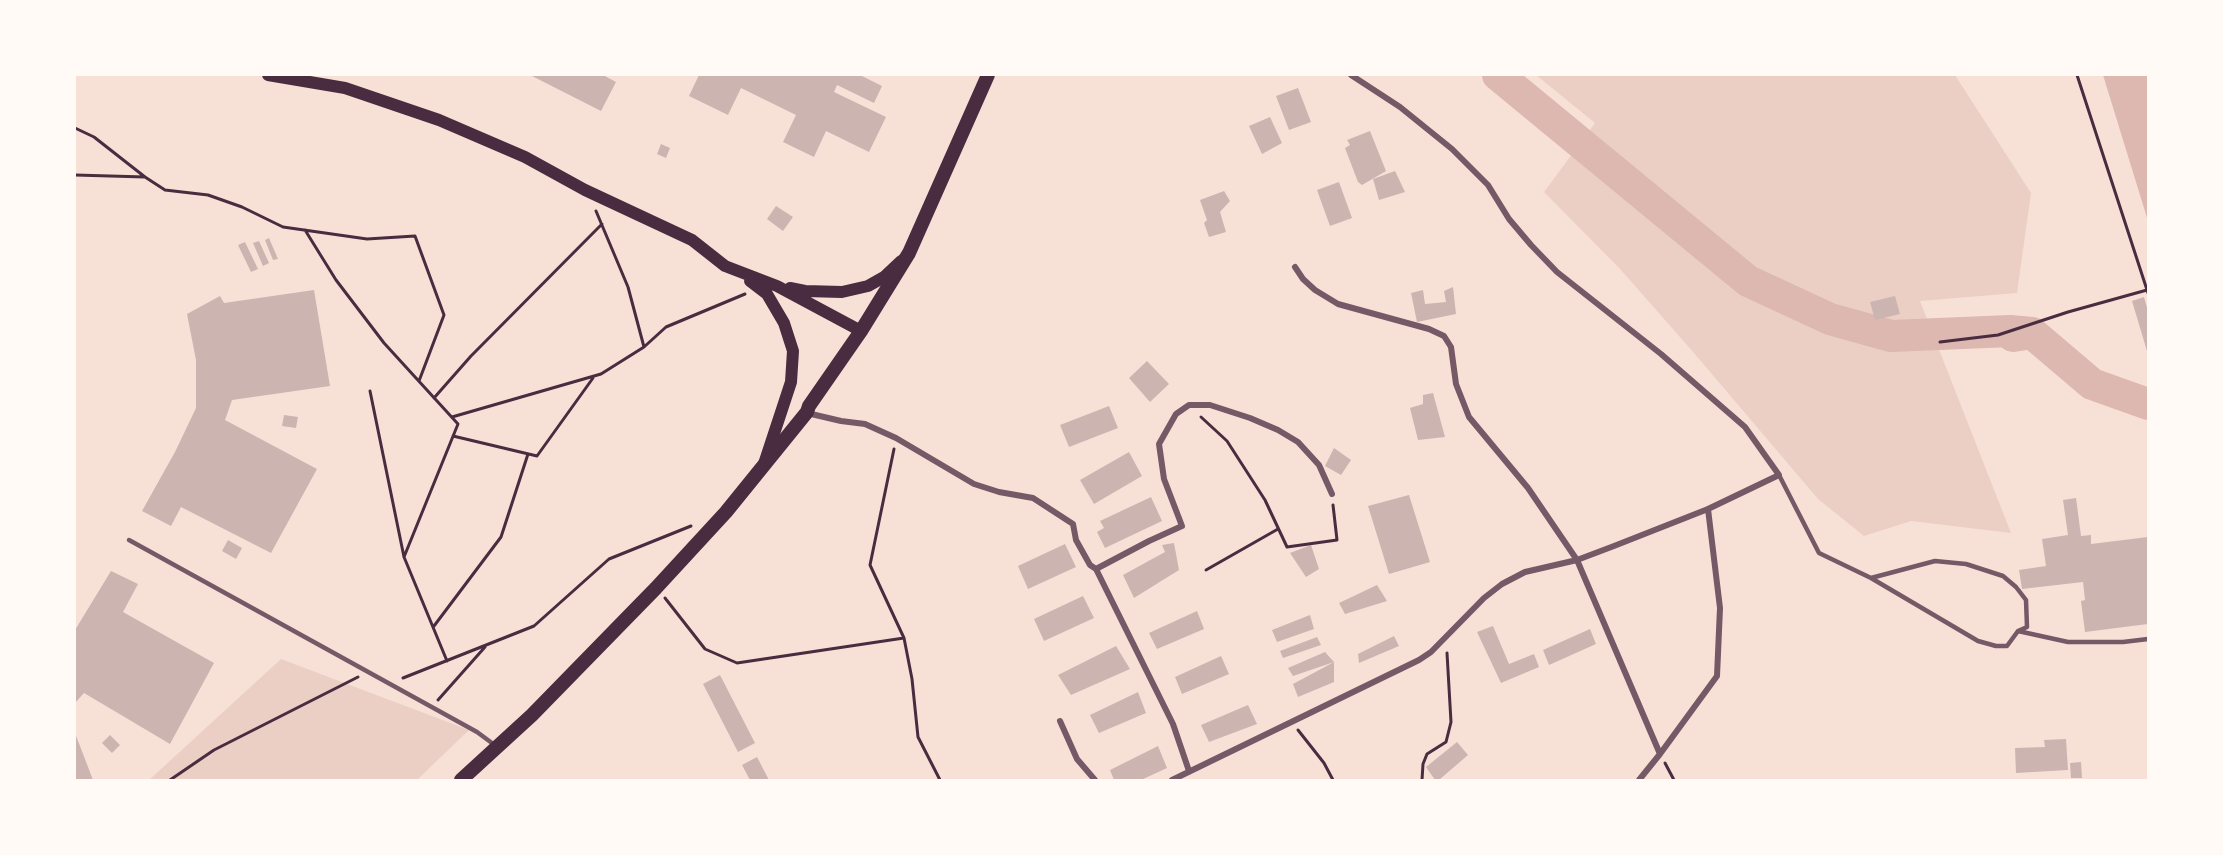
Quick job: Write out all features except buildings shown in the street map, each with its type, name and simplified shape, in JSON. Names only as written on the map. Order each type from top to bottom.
[{"type":"main road","points":[[268,75],[303,78],[345,88],[439,120],[525,157],[585,190],[692,240],[760,288],[767,294],[784,323],[793,351],[791,382],[763,465]]},
{"type":"main road","points":[[461,780],[532,715],[656,588],[726,512],[807,412],[909,253],[988,75]]},
{"type":"main road","points":[[777,286],[805,291],[842,292],[868,286],[884,277],[909,253]]},
{"type":"main road","points":[[726,266],[777,286],[861,331]]},
{"type":"street","points":[[1172,780],[1419,660],[1431,652],[1484,598],[1502,584],[1525,572],[1577,560],[1708,509],[1779,474],[1745,428],[1661,354],[1557,272],[1530,245],[1509,219],[1488,185],[1452,149],[1401,107],[1351,75]]},
{"type":"street","points":[[1295,267],[1303,279],[1315,290],[1338,304],[1429,329],[1444,336],[1451,347],[1456,384],[1469,417],[1528,488],[1577,560],[1660,754]]},
{"type":"street","points":[[1096,569],[1182,526],[1164,479],[1159,444],[1176,414],[1189,405],[1210,405],[1250,418],[1298,442],[1319,465],[1332,494]]},
{"type":"street","points":[[807,412],[841,421],[865,424],[896,438],[974,484],[999,492],[1034,498],[1073,524],[1076,540],[1090,566],[1096,569],[1173,724],[1189,771]]},
{"type":"street","points":[[1639,780],[1718,676],[1720,608],[1708,509]]},
{"type":"street","points":[[1060,721],[1077,759],[1095,780]]},
{"type":"lane","points":[[1779,474],[1819,553],[1871,578],[1978,641],[1996,646],[2007,646],[2018,631],[2027,627],[2026,600],[2016,587],[2003,576],[1966,564],[1935,561],[1871,578]]},
{"type":"lane","points":[[129,540],[477,732],[496,746]]},
{"type":"lane","points":[[2018,631],[2068,642],[2123,642],[2148,639]]},
{"type":"path","points":[[1940,342],[1998,334],[2068,312],[2148,292],[2078,75]]},
{"type":"path","points":[[75,128],[94,137],[165,190],[208,195],[242,207],[283,226],[304,230],[367,239],[415,236],[444,315],[419,381]]},
{"type":"path","points":[[75,175],[145,177]]},
{"type":"path","points":[[585,190],[628,287],[644,347]]},
{"type":"path","points":[[434,398],[471,356],[602,224]]},
{"type":"path","points":[[304,230],[336,280],[384,344],[458,424],[404,557]]},
{"type":"path","points":[[452,417],[601,374],[644,347],[666,327],[760,288]]},
{"type":"path","points":[[453,436],[537,456],[594,376]]},
{"type":"path","points":[[370,391],[404,557],[447,661]]},
{"type":"path","points":[[1189,405],[1227,441],[1265,500],[1287,547],[1337,540],[1332,494]]},
{"type":"path","points":[[896,438],[870,565],[904,638],[912,679],[918,737],[940,780]]},
{"type":"path","points":[[434,627],[501,537],[528,454]]},
{"type":"path","points":[[388,684],[534,626],[609,559],[694,525]]},
{"type":"path","points":[[1206,570],[1278,529]]},
{"type":"path","points":[[656,588],[705,649],[737,663],[904,638]]},
{"type":"path","points":[[1422,780],[1423,764],[1427,754],[1446,742],[1451,722],[1446,636]]},
{"type":"path","points":[[431,708],[486,645]]},
{"type":"path","points":[[170,780],[214,750],[368,672]]},
{"type":"path","points":[[1292,722],[1324,763],[1333,780]]},
{"type":"path","points":[[1660,754],[1674,780]]},
{"type":"shaded area","points":[[1536,75],[1955,75],[2031,193],[2017,293],[1920,301],[2011,533],[1911,521],[1864,536],[1818,499],[1620,269],[1544,192],[1595,123]]},
{"type":"shaded area","points":[[2103,75],[2148,75],[2148,221]]},
{"type":"shaded area","points":[[281,659],[469,730],[417,780],[149,780]]},
{"type":"waterway","points":[[1498,75],[1748,281],[1830,319],[1891,336],[2010,331],[2032,333]]},
{"type":"waterway","points":[[2013,336],[2032,333],[2092,384],[2148,404]]}]
